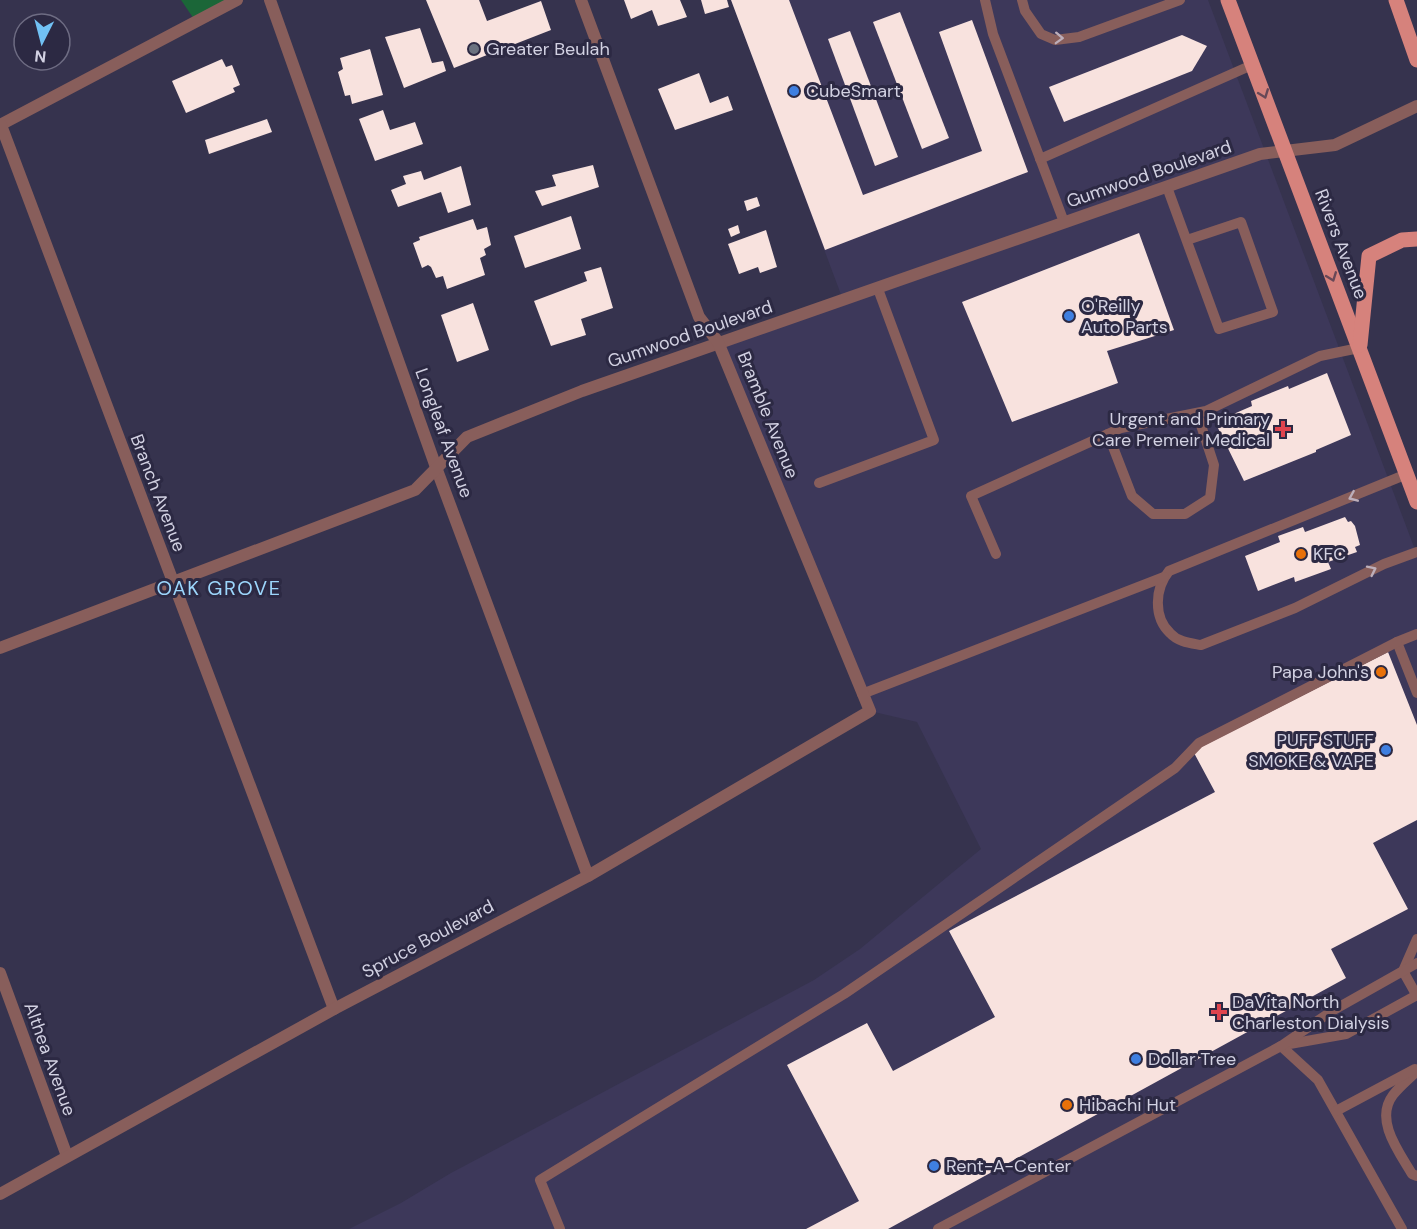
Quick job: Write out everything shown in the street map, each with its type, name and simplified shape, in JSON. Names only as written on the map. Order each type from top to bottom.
[{"type":"main road","name":"Rivers Avenue","points":[[1228,0],[1417,502]]},
{"type":"main road","points":[[1396,0],[1417,60]]},
{"type":"main road","points":[[1359,348],[1369,256],[1402,240],[1417,239]]},
{"type":"street","points":[[1,125],[237,0]]},
{"type":"street","name":"Longleaf Avenue","points":[[270,0],[437,470],[588,876]]},
{"type":"street","name":"Bramble Avenue","points":[[581,0],[699,318],[718,342],[870,711]]},
{"type":"street","name":"Gumwood Boulevard","points":[[0,648],[416,490],[467,436],[582,391],[1260,154],[1335,145],[1417,106]]},
{"type":"street","name":"Branch Avenue","points":[[1,125],[334,1009]]},
{"type":"street","name":"Spruce Boulevard","points":[[0,1194],[334,1009],[588,876],[870,711]]},
{"type":"street","name":"Althea Avenue","points":[[0,973],[67,1156]]},
{"type":"lane","points":[[985,0],[993,34],[1064,222]]},
{"type":"lane","points":[[1023,0],[1025,11],[1041,34],[1055,40],[1079,37],[1180,0]]},
{"type":"lane","points":[[1040,159],[1252,65]]},
{"type":"lane","points":[[1167,187],[1219,329],[1273,312],[1241,222],[1187,240]]},
{"type":"lane","points":[[819,483],[934,440],[878,289]]},
{"type":"lane","points":[[996,554],[971,496],[1121,428],[1206,411],[1320,356],[1359,348]]},
{"type":"lane","points":[[1108,434],[1132,496],[1153,514],[1185,514],[1210,498],[1214,465],[1197,413]]},
{"type":"lane","points":[[862,694],[1167,574],[1407,474]]},
{"type":"lane","points":[[1167,574],[1158,593],[1158,609],[1163,623],[1170,634],[1180,640],[1201,645],[1295,608],[1384,564],[1417,552]]},
{"type":"lane","points":[[560,1229],[540,1180],[844,994],[1175,768],[1199,743],[1417,634]]},
{"type":"lane","points":[[1397,642],[1417,693]]},
{"type":"lane","points":[[1403,971],[1417,939]]},
{"type":"lane","points":[[938,1229],[1281,1046],[1332,1011],[1417,963]]},
{"type":"lane","points":[[1281,1046],[1346,1034],[1417,996],[1403,971]]},
{"type":"lane","points":[[1281,1046],[1318,1080],[1402,1229]]},
{"type":"lane","points":[[1336,1111],[1417,1070]]},
{"type":"lane","points":[[1417,1070],[1392,1096],[1386,1112],[1389,1136],[1412,1174],[1417,1176]]},
{"type":"shaded area","points":[[731,0],[1208,0],[1417,555],[1417,1229],[349,1229],[814,980],[860,949],[981,849],[917,722],[870,711],[718,342],[843,300]]},
{"type":"green space","points":[[181,0],[237,0],[196,22]]},
{"type":"building","name":"Greater Beulah","points":[[426,0],[479,0],[487,21],[541,1],[551,30],[454,68]]},
{"type":"building","points":[[624,0],[680,0],[687,17],[658,26],[652,10],[631,19]]},
{"type":"building","points":[[701,0],[727,0],[729,7],[705,14]]},
{"type":"building","name":"CubeSmart","points":[[731,0],[789,0],[863,195],[982,151],[939,32],[972,20],[1028,172],[825,250]]},
{"type":"building","points":[[900,12],[949,138],[922,149],[873,22]]},
{"type":"building","points":[[420,28],[432,63],[443,61],[446,71],[404,88],[385,37]]},
{"type":"building","points":[[850,31],[898,157],[875,166],[828,39]]},
{"type":"building","points":[[1182,35],[1207,46],[1192,71],[1064,122],[1049,87]]},
{"type":"building","points":[[370,49],[383,95],[352,104],[350,95],[345,96],[338,72],[343,69],[340,58]]},
{"type":"building","points":[[222,59],[226,67],[232,65],[240,85],[233,88],[235,92],[186,113],[172,81]]},
{"type":"building","points":[[699,73],[710,103],[728,96],[733,110],[675,130],[658,89]]},
{"type":"building","points":[[383,110],[390,130],[415,122],[423,144],[375,161],[359,119]]},
{"type":"building","points":[[267,119],[272,132],[209,154],[205,140]]},
{"type":"building","points":[[593,165],[599,187],[542,206],[535,191],[556,186],[552,175]]},
{"type":"building","points":[[461,166],[471,205],[448,213],[441,192],[398,207],[391,190],[406,184],[403,176],[421,171],[424,180]]},
{"type":"building","points":[[757,197],[760,206],[747,211],[744,201]]},
{"type":"building","points":[[571,216],[581,249],[525,268],[514,236]]},
{"type":"building","points":[[473,219],[477,230],[487,227],[491,245],[484,249],[486,255],[480,258],[485,275],[447,289],[443,276],[436,278],[428,265],[422,268],[413,243],[420,240],[419,237]]},
{"type":"building","points":[[738,225],[740,233],[731,237],[728,229]]},
{"type":"building","points":[[766,230],[777,267],[760,273],[758,267],[739,274],[728,244]]},
{"type":"building","name":"O'Reilly Auto Parts","points":[[1139,233],[1174,330],[1107,351],[1118,383],[1012,422],[962,302]]},
{"type":"building","points":[[601,267],[613,308],[581,319],[586,335],[551,346],[534,301],[587,281],[584,272]]},
{"type":"building","points":[[473,303],[489,350],[457,362],[441,315]]},
{"type":"building","name":"Urgent and Primary Care Premeir Medical","points":[[1327,373],[1351,435],[1244,481],[1215,422],[1252,406],[1251,401],[1288,386],[1289,389]]},
{"type":"building","name":"KFC","points":[[1345,517],[1355,526],[1360,545],[1355,547],[1357,552],[1328,562],[1331,569],[1295,582],[1294,577],[1258,591],[1245,556],[1280,542],[1278,536],[1303,527],[1305,532]]},
{"type":"building","points":[[1388,652],[1417,725],[1417,820],[1373,843],[1408,909],[1331,949],[1346,978],[888,1229],[806,1229],[859,1201],[787,1065],[867,1023],[893,1071],[995,1017],[949,931],[1215,792],[1193,751]]},
{"type":"place","name":"Greater Beulah","points":[[474,49]]},
{"type":"place","name":"CubeSmart","points":[[794,91]]},
{"type":"place","name":"O'Reilly Auto Parts","points":[[1069,316]]},
{"type":"place","name":"Urgent and Primary Care Premeir Medical","points":[[1283,429]]},
{"type":"place","name":"KFC","points":[[1301,554]]},
{"type":"place","name":"Papa John's","points":[[1381,672]]},
{"type":"place","name":"PUFF STUFF SMOKE & VAPE","points":[[1386,750]]},
{"type":"place","name":"DaVita North Charleston Dialysis","points":[[1219,1012]]},
{"type":"place","name":"Dollar Tree","points":[[1136,1059]]},
{"type":"place","name":"Hibachi Hut","points":[[1067,1105]]},
{"type":"place","name":"Rent-A-Center","points":[[934,1166]]},
{"type":"district","name":"OAK GROVE","points":[[219,588]]}]
